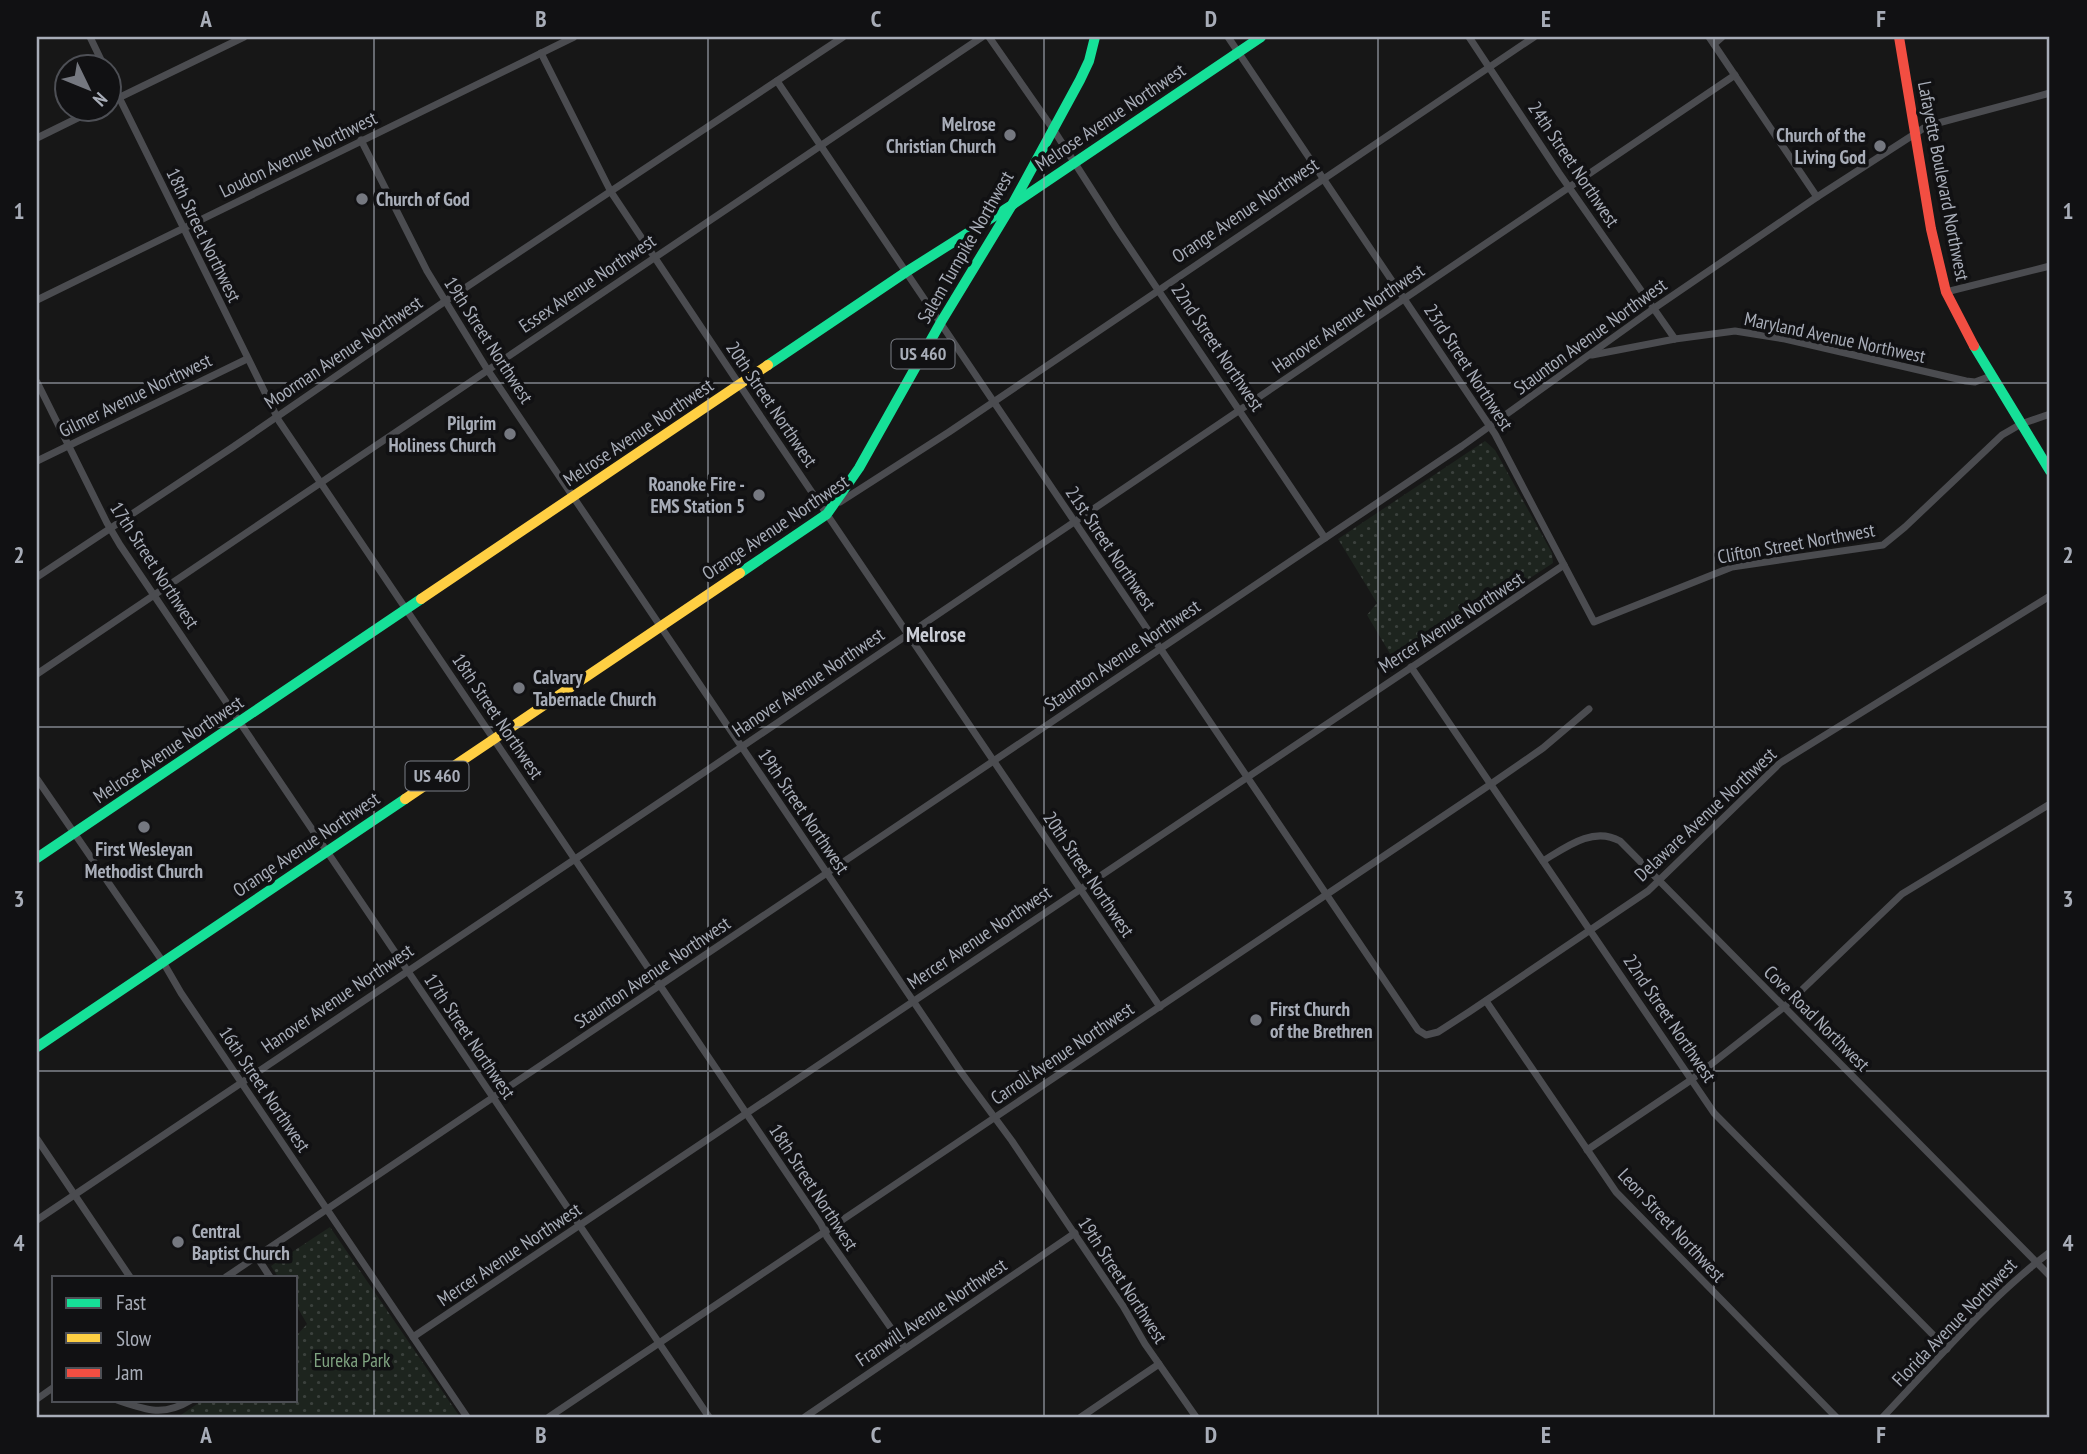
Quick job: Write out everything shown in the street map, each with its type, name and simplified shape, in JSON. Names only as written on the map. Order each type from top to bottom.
[{"type":"main road","name":"Salem Turnpike Northwest","points":[[836,504],[1012,205],[1080,80],[1089,61],[1095,37]]},
{"type":"main road","name":"Melrose Avenue Northwest","points":[[37,858],[906,272],[1012,205],[1261,37]]},
{"type":"main road","name":"Lafayette Boulevard Northwest","points":[[1899,37],[1931,229],[1946,292],[1964,330],[2050,471]]},
{"type":"main road","name":"Orange Avenue Northwest","points":[[37,1046],[827,514],[836,504]]},
{"type":"street","points":[[122,97],[244,37]]},
{"type":"street","name":"Loudon Avenue Northwest","points":[[37,300],[574,37]]},
{"type":"street","name":"Moorman Avenue Northwest","points":[[37,577],[843,37]]},
{"type":"street","name":"Essex Avenue Northwest","points":[[37,674],[982,37]]},
{"type":"street","name":"22nd Street Northwest","points":[[989,37],[1325,538]]},
{"type":"street","name":"23rd Street Northwest","points":[[1228,37],[1490,426],[1594,622]]},
{"type":"street","name":"24th Street Northwest","points":[[1469,37],[1675,339]]},
{"type":"street","name":"Orange Avenue Northwest","points":[[836,504],[994,401],[1534,37]]},
{"type":"street","points":[[1722,37],[1712,40],[1817,197]]},
{"type":"street","name":"20th Street Northwest","points":[[541,53],[611,191],[1160,1007]]},
{"type":"street","name":"Hanover Avenue Northwest","points":[[37,1220],[1735,75]]},
{"type":"street","name":"21st Street Northwest","points":[[777,80],[1421,1032]]},
{"type":"street","name":"Staunton Avenue Northwest","points":[[228,1276],[1325,538],[1490,426],[1653,309],[1927,125],[2050,93]]},
{"type":"street","name":"18th Street Northwest","points":[[122,102],[276,416],[905,1348]]},
{"type":"street","points":[[37,138],[70,122]]},
{"type":"street","name":"19th Street Northwest","points":[[361,140],[444,302],[487,369],[913,1000],[1075,1233],[1196,1417]]},
{"type":"street","points":[[1946,292],[2050,266]]},
{"type":"street","name":"Maryland Avenue Northwest","points":[[1588,356],[1720,331],[1754,333],[1966,381],[1975,382],[1991,376]]},
{"type":"street","name":"Gilmer Avenue Northwest","points":[[37,461],[247,359]]},
{"type":"street","name":"17th Street Northwest","points":[[37,382],[110,529],[709,1417]]},
{"type":"street","name":"Clifton Street Northwest","points":[[1594,622],[1732,567],[1883,545],[2002,435],[2021,424],[2050,414]]},
{"type":"street","name":"Mercer Avenue Northwest","points":[[413,1337],[1564,565]]},
{"type":"street","name":"Delaware Avenue Northwest","points":[[1421,1032],[1426,1035],[1438,1032],[1661,881],[1780,763],[2050,596]]},
{"type":"street","name":"22nd Street Northwest","points":[[1411,667],[1714,1113],[1947,1349]]},
{"type":"street","name":"Carroll Avenue Northwest","points":[[549,1417],[1491,784],[1543,748],[1589,709]]},
{"type":"street","name":"16th Street Northwest","points":[[37,779],[163,962],[241,1083],[467,1417]]},
{"type":"street","points":[[1587,1150],[1691,1080],[1784,1007],[1896,899],[2050,804]]},
{"type":"street","name":"Cove Road Northwest","points":[[1543,861],[1577,842],[1604,835],[1620,841],[2050,1276]]},
{"type":"street","name":"Leon Street Northwest","points":[[1486,1001],[1616,1192],[1836,1417]]},
{"type":"street","points":[[37,1139],[129,1276]]},
{"type":"street","name":"Franwill Avenue Northwest","points":[[805,1417],[1075,1233]]},
{"type":"street","name":"Florida Avenue Northwest","points":[[1884,1417],[2004,1290],[2050,1252]]},
{"type":"street","points":[[257,1257],[269,1276]]},
{"type":"street","points":[[1081,1417],[1159,1364]]},
{"type":"street","points":[[37,1399],[52,1388]]},
{"type":"street","points":[[123,1402],[158,1411],[186,1402]]},
{"type":"green space","points":[[1485,441],[1495,450],[1552,553],[1553,563],[1444,634],[1395,662],[1367,615],[1377,603],[1338,539]]},
{"type":"green space","name":"Eureka Park","points":[[330,1227],[460,1417],[178,1417],[200,1402],[298,1402],[298,1334],[307,1324],[298,1308],[298,1276],[277,1276],[271,1266]]},
{"type":"traffic: fast","points":[[768,365],[1012,205],[1080,80],[1089,61],[1095,37]]},
{"type":"traffic: fast","points":[[740,573],[827,514],[859,468],[941,322],[1012,205],[1261,37]]},
{"type":"traffic: fast","points":[[1974,346],[2050,471]]},
{"type":"traffic: fast","points":[[37,858],[421,599]]},
{"type":"traffic: fast","points":[[37,1047],[405,799]]},
{"type":"traffic: slow","points":[[421,599],[768,365]]},
{"type":"traffic: slow","points":[[405,799],[740,573]]},
{"type":"traffic: jam","points":[[1899,37],[1931,229],[1946,292],[1974,346]]},
{"type":"place","name":"Melrose Christian Church","points":[[1010,135]]},
{"type":"place","name":"Church of the Living God","points":[[1880,146]]},
{"type":"place","name":"Church of God","points":[[362,199]]},
{"type":"place","name":"Pilgrim Holiness Church","points":[[510,434]]},
{"type":"place","name":"Roanoke Fire - EMS Station 5","points":[[759,495]]},
{"type":"place","name":"Calvary Tabernacle Church","points":[[519,688]]},
{"type":"place","name":"First Wesleyan Methodist Church","points":[[144,827]]},
{"type":"place","name":"First Church of the Brethren","points":[[1256,1020]]},
{"type":"place","name":"Central Baptist Church","points":[[178,1242]]},
{"type":"district","name":"Melrose","points":[[936,635]]}]
